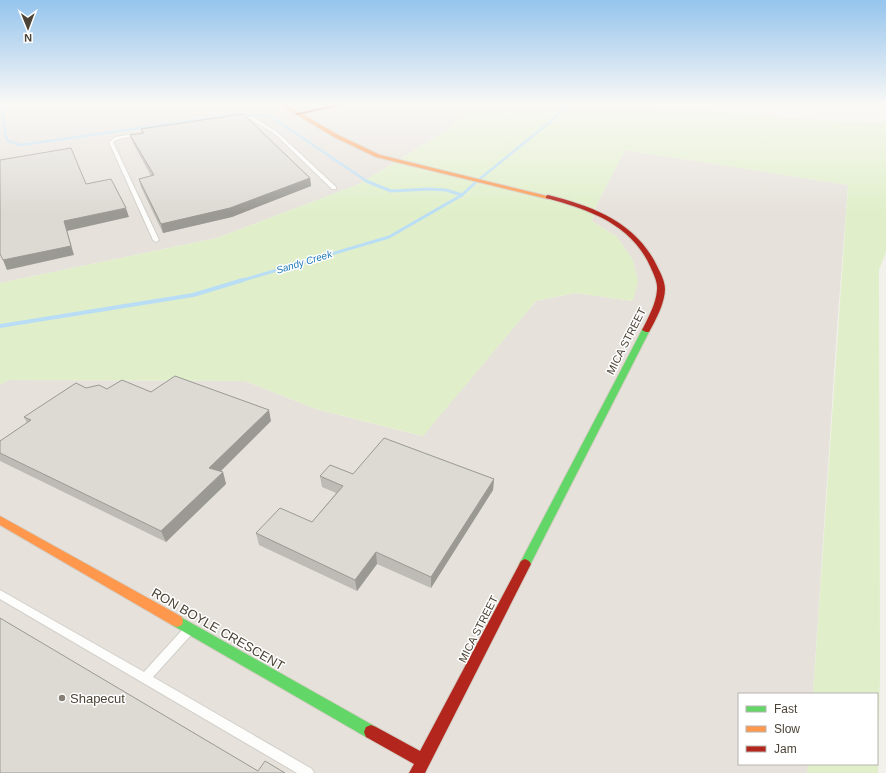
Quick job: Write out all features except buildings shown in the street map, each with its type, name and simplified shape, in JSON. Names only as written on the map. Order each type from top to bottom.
[{"type":"street","name":"MICA STREET","points":[[346,140],[378,156],[584,206],[608,217],[630,233],[651,258],[661,288],[654,314],[417,773]]},
{"type":"street","name":"RON BOYLE CRESCENT","points":[[0,520],[423,761]]},
{"type":"lane","points":[[113,140],[111,142],[156,240]]},
{"type":"lane","points":[[283,140],[334,188]]},
{"type":"lane","points":[[0,594],[308,773]]},
{"type":"lane","points":[[145,678],[191,628]]},
{"type":"shaded area","points":[[0,140],[431,140],[359,184],[217,238],[0,283]]},
{"type":"shaded area","points":[[625,150],[848,185],[813,693],[738,693],[738,765],[808,765],[808,773],[0,773],[0,385],[8,380],[245,381],[316,409],[422,436],[536,301],[575,293],[633,301],[617,237],[592,221],[596,206]]},
{"type":"green space","points":[[431,140],[886,140],[886,252],[879,270],[880,674],[878,773],[807,773],[808,765],[878,765],[878,693],[813,693],[848,185],[625,150],[596,206],[592,221],[617,237],[633,260],[638,281],[633,301],[575,293],[536,301],[423,436],[316,409],[245,381],[8,380],[0,385],[0,283],[217,238],[359,184]]},
{"type":"waterway","points":[[8,140],[21,145],[55,140]]},
{"type":"waterway","points":[[306,140],[367,182]]},
{"type":"waterway","name":"Sandy Creek","points":[[476,182],[528,140]]},
{"type":"waterway","name":"Sandy Creek","points":[[462,195],[477,181]]},
{"type":"waterway","points":[[367,182],[391,191],[429,189],[446,190],[462,195]]},
{"type":"waterway","name":"Sandy Creek","points":[[240,281],[389,237],[462,195]]},
{"type":"waterway","name":"Sandy Creek","points":[[0,326],[193,295],[243,280]]},
{"type":"traffic: fast","points":[[525,564],[646,330]]},
{"type":"traffic: fast","points":[[177,621],[371,732]]},
{"type":"traffic: slow","points":[[345,140],[378,156],[548,197]]},
{"type":"traffic: slow","points":[[0,520],[177,621]]},
{"type":"traffic: jam","points":[[548,197],[581,206],[597,213],[626,230],[639,242],[649,256],[661,289],[657,305],[646,330]]},
{"type":"traffic: jam","points":[[417,773],[525,564]]},
{"type":"traffic: jam","points":[[371,732],[423,761]]},
{"type":"place","name":"Shapecut","points":[[62,698]]}]
